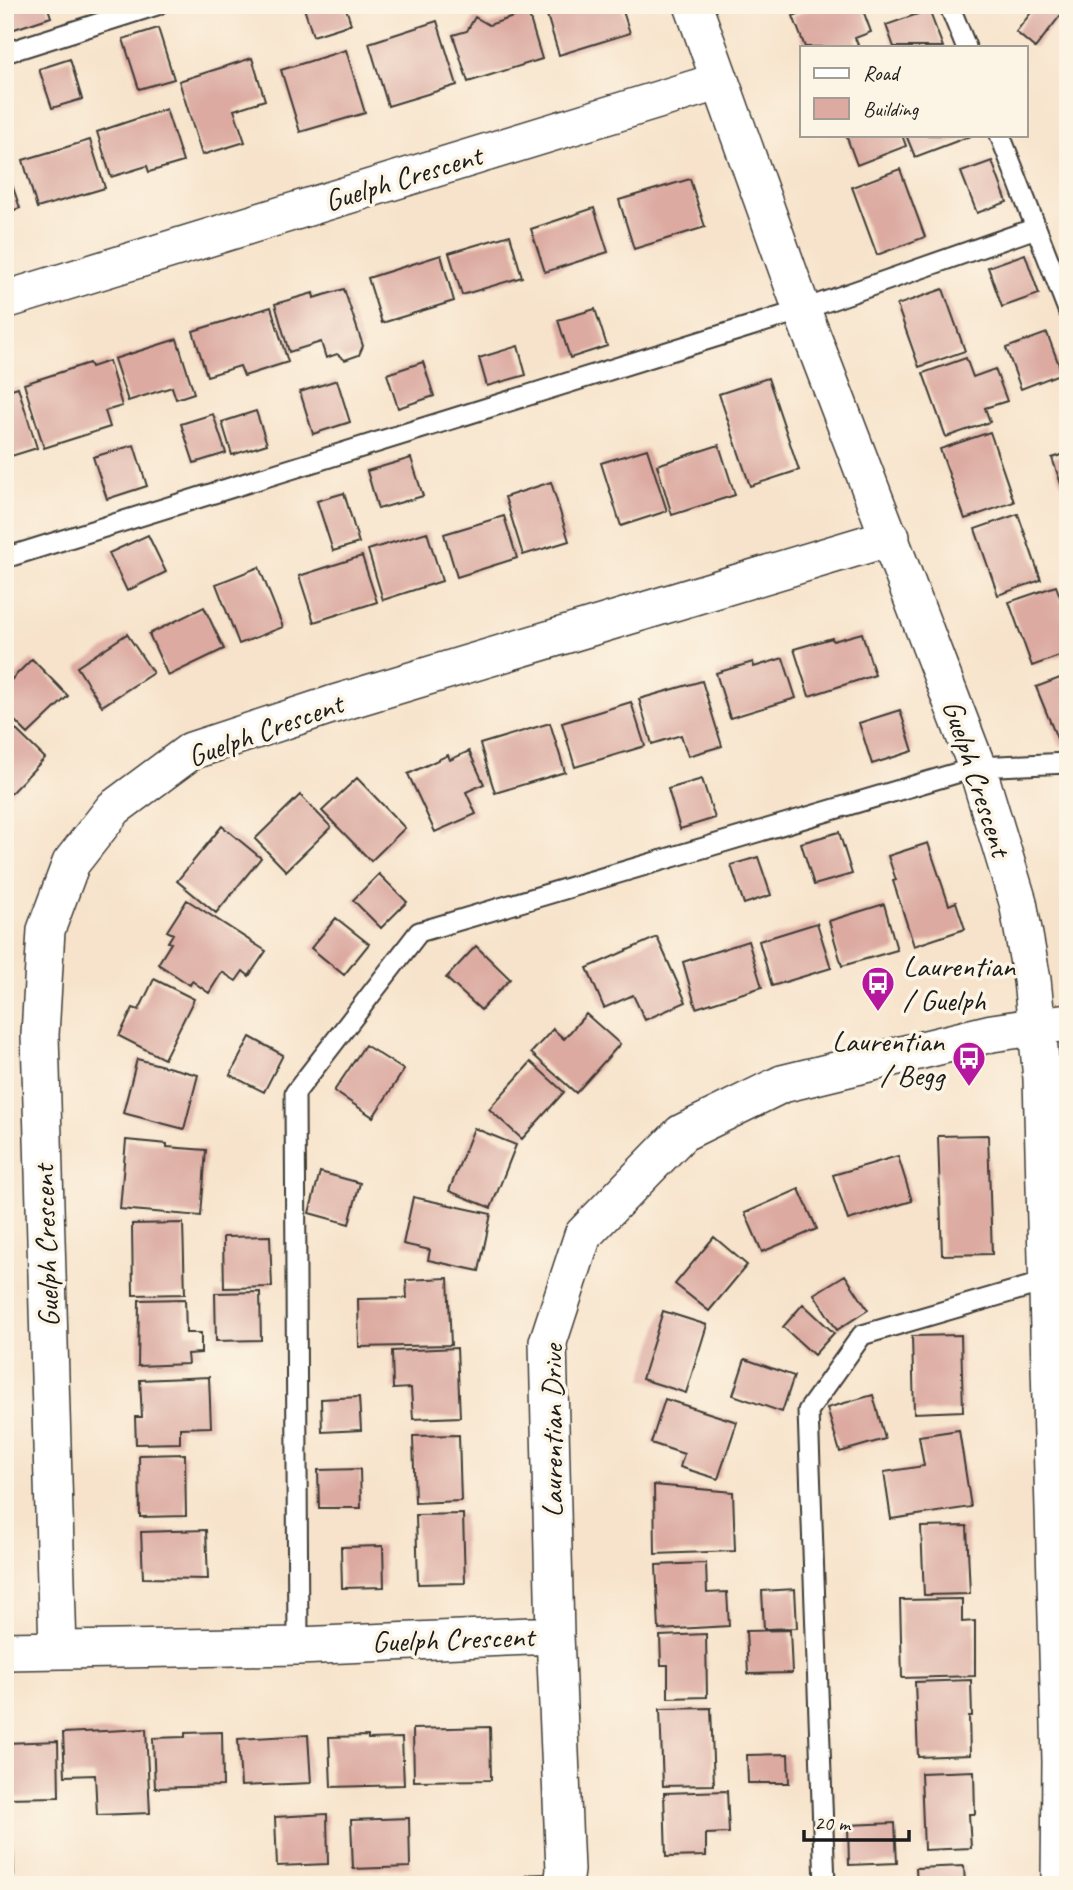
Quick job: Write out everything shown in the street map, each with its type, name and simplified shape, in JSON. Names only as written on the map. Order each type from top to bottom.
[{"type":"street","name":"Guelph Crescent","points":[[693,5],[802,310],[977,767],[1018,902],[1032,980],[1052,1024],[1042,1078],[1058,1281],[1064,1761],[1060,1885]]},
{"type":"street","name":"Guelph Crescent","points":[[5,300],[720,81]]},
{"type":"street","name":"Guelph Crescent","points":[[58,1650],[40,1035],[46,930],[71,863],[114,808],[191,751],[331,705],[891,537]]},
{"type":"street","name":"Laurentian Drive","points":[[563,1884],[565,1870],[555,1635],[548,1342],[583,1235],[682,1133],[782,1084],[992,1033],[1052,1024]]},
{"type":"street","name":"Guelph Crescent","points":[[5,1651],[298,1646],[555,1635]]},
{"type":"lane","points":[[5,52],[157,5]]},
{"type":"lane","points":[[949,5],[966,46]]},
{"type":"lane","points":[[1000,136],[1068,310]]},
{"type":"lane","points":[[5,558],[802,310],[1037,228]]},
{"type":"lane","points":[[298,1646],[295,1093],[419,932],[977,767],[1068,763]]},
{"type":"lane","points":[[825,1885],[808,1411],[862,1335],[1058,1281]]},
{"type":"lane","points":[[531,1885],[563,1884]]},
{"type":"building","points":[[5,5],[47,5],[51,17],[5,32]]},
{"type":"building","points":[[303,5],[345,5],[351,24],[313,36]]},
{"type":"building","points":[[544,5],[621,5],[630,33],[559,55]]},
{"type":"building","points":[[820,5],[845,5],[846,8],[861,5],[871,32],[855,38],[859,46],[805,46],[793,16]]},
{"type":"building","points":[[1037,5],[1068,5],[1068,22],[1060,16],[1035,48],[1016,32]]},
{"type":"building","points":[[929,10],[943,46],[894,46],[886,25]]},
{"type":"building","points":[[528,12],[542,59],[468,82],[453,35],[467,31],[475,17],[489,25]]},
{"type":"building","points":[[437,21],[457,85],[388,106],[369,43]]},
{"type":"building","points":[[158,28],[174,79],[139,89],[123,39]]},
{"type":"building","points":[[346,50],[365,113],[300,132],[281,70]]},
{"type":"building","points":[[252,58],[265,100],[234,110],[245,142],[202,155],[179,81]]},
{"type":"building","points":[[70,59],[82,99],[52,108],[39,69]]},
{"type":"building","points":[[166,109],[183,162],[149,172],[147,166],[111,177],[97,132]]},
{"type":"building","points":[[846,136],[902,136],[906,146],[857,165]]},
{"type":"building","points":[[906,136],[970,136],[915,157]]},
{"type":"building","points":[[90,140],[105,188],[37,208],[23,160]]},
{"type":"building","points":[[992,161],[1007,202],[977,213],[961,172]]},
{"type":"building","points":[[5,164],[20,208],[5,213]]},
{"type":"building","points":[[900,169],[925,237],[877,255],[852,187]]},
{"type":"building","points":[[690,179],[705,227],[634,249],[619,200]]},
{"type":"building","points":[[594,208],[608,252],[545,272],[531,229]]},
{"type":"building","points":[[510,235],[522,277],[462,295],[449,253]]},
{"type":"building","points":[[1025,254],[1039,294],[1002,307],[988,267]]},
{"type":"building","points":[[441,255],[454,301],[382,323],[368,278]]},
{"type":"building","points":[[344,289],[363,346],[359,355],[345,360],[337,354],[326,358],[321,342],[289,352],[275,304],[313,293],[314,298]]},
{"type":"building","points":[[943,289],[965,351],[919,367],[897,305]]},
{"type":"building","points":[[271,307],[288,362],[244,376],[240,366],[207,376],[193,331]]},
{"type":"building","points":[[595,309],[607,346],[570,358],[558,320]]},
{"type":"building","points":[[1047,333],[1062,373],[1021,389],[1006,348]]},
{"type":"building","points":[[177,339],[194,393],[176,399],[172,387],[128,401],[114,359]]},
{"type":"building","points":[[518,346],[526,375],[487,386],[479,358]]},
{"type":"building","points":[[966,358],[973,377],[995,369],[1007,401],[985,408],[990,422],[946,437],[923,373]]},
{"type":"building","points":[[109,361],[122,406],[105,411],[110,427],[44,448],[24,384],[89,363],[91,367]]},
{"type":"building","points":[[423,362],[434,396],[398,408],[387,374]]},
{"type":"building","points":[[768,378],[799,470],[750,486],[719,394]]},
{"type":"building","points":[[337,380],[350,422],[313,434],[300,392]]},
{"type":"building","points":[[18,387],[37,448],[5,458],[5,391]]},
{"type":"building","points":[[256,411],[267,444],[232,455],[222,422]]},
{"type":"building","points":[[213,414],[226,453],[194,463],[181,424]]},
{"type":"building","points":[[990,432],[1014,502],[965,519],[940,449]]},
{"type":"building","points":[[134,445],[147,486],[107,499],[93,457]]},
{"type":"building","points":[[719,445],[735,495],[672,515],[657,465]]},
{"type":"building","points":[[647,449],[667,511],[621,526],[601,463]]},
{"type":"building","points":[[1068,453],[1068,482],[1061,484],[1052,458]]},
{"type":"building","points":[[411,458],[423,496],[378,509],[367,471]]},
{"type":"building","points":[[551,482],[569,541],[523,555],[505,497]]},
{"type":"building","points":[[344,493],[359,543],[333,551],[317,501]]},
{"type":"building","points":[[1018,514],[1041,580],[998,595],[975,529]]},
{"type":"building","points":[[504,516],[517,558],[457,577],[444,534]]},
{"type":"building","points":[[427,532],[442,581],[383,600],[368,550]]},
{"type":"building","points":[[148,535],[166,572],[127,591],[109,553]]},
{"type":"building","points":[[362,556],[377,602],[314,622],[299,576]]},
{"type":"building","points":[[259,567],[283,627],[239,644],[216,584]]},
{"type":"building","points":[[1056,586],[1068,618],[1068,653],[1032,666],[1009,602]]},
{"type":"building","points":[[204,607],[224,649],[168,676],[149,634]]},
{"type":"building","points":[[862,633],[875,675],[809,696],[794,649]]},
{"type":"building","points":[[127,634],[153,673],[102,706],[77,667]]},
{"type":"building","points":[[783,658],[796,698],[730,718],[716,673],[753,662],[754,667]]},
{"type":"building","points":[[32,659],[68,696],[28,734],[5,711],[5,686]]},
{"type":"building","points":[[1068,675],[1068,743],[1060,746],[1036,687]]},
{"type":"building","points":[[702,681],[722,746],[688,756],[681,735],[652,744],[639,699]]},
{"type":"building","points":[[631,702],[645,746],[575,767],[562,723]]},
{"type":"building","points":[[900,710],[913,751],[872,764],[859,723]]},
{"type":"building","points":[[5,719],[45,758],[10,794],[5,790]]},
{"type":"building","points":[[550,723],[565,772],[495,793],[480,744]]},
{"type":"building","points":[[469,751],[484,784],[466,792],[476,814],[435,832],[408,774],[448,755],[450,760]]},
{"type":"building","points":[[357,778],[405,828],[371,861],[322,811]]},
{"type":"building","points":[[702,779],[715,818],[680,829],[668,789]]},
{"type":"building","points":[[300,795],[331,827],[286,871],[255,839]]},
{"type":"building","points":[[222,826],[261,858],[216,913],[177,881]]},
{"type":"building","points":[[839,832],[852,874],[814,885],[801,843]]},
{"type":"building","points":[[928,843],[949,905],[956,902],[965,929],[914,946],[893,881],[896,880],[888,856]]},
{"type":"building","points":[[758,857],[771,895],[744,904],[731,865]]},
{"type":"building","points":[[379,874],[407,902],[381,928],[353,900]]},
{"type":"building","points":[[187,900],[266,951],[249,976],[243,971],[236,981],[222,972],[209,993],[192,981],[190,985],[158,964],[171,943],[168,942],[173,934],[167,931]]},
{"type":"building","points":[[884,904],[897,950],[842,966],[829,921]]},
{"type":"building","points":[[336,918],[369,944],[344,975],[311,948]]},
{"type":"building","points":[[817,923],[831,968],[772,986],[759,941]]},
{"type":"building","points":[[657,937],[686,1002],[645,1020],[633,995],[604,1008],[587,968]]},
{"type":"building","points":[[748,941],[762,987],[696,1008],[683,962]]},
{"type":"building","points":[[476,946],[510,979],[481,1010],[446,978]]},
{"type":"building","points":[[154,979],[194,999],[164,1059],[119,1036],[133,1008],[139,1010]]},
{"type":"building","points":[[586,1014],[620,1044],[576,1093],[531,1053],[553,1029],[564,1039]]},
{"type":"building","points":[[250,1037],[283,1055],[264,1092],[230,1075]]},
{"type":"building","points":[[365,1045],[404,1070],[373,1117],[334,1091]]},
{"type":"building","points":[[137,1059],[198,1075],[184,1129],[123,1113]]},
{"type":"building","points":[[531,1062],[564,1092],[522,1139],[489,1109]]},
{"type":"building","points":[[474,1128],[516,1145],[491,1208],[449,1191]]},
{"type":"building","points":[[988,1135],[992,1254],[942,1255],[938,1136]]},
{"type":"building","points":[[126,1140],[206,1150],[201,1216],[120,1209]]},
{"type":"building","points":[[898,1156],[912,1201],[848,1220],[833,1175]]},
{"type":"building","points":[[320,1172],[360,1183],[349,1224],[309,1213]]},
{"type":"building","points":[[799,1189],[817,1229],[762,1252],[745,1213]]},
{"type":"building","points":[[413,1197],[491,1214],[479,1271],[428,1260],[430,1250],[403,1244]]},
{"type":"building","points":[[183,1223],[185,1294],[133,1295],[132,1224]]},
{"type":"building","points":[[270,1236],[272,1287],[224,1288],[223,1237]]},
{"type":"building","points":[[714,1237],[747,1265],[709,1311],[675,1284]]},
{"type":"building","points":[[845,1275],[868,1310],[837,1330],[814,1294]]},
{"type":"building","points":[[448,1278],[451,1345],[359,1347],[358,1299],[407,1298],[406,1280]]},
{"type":"building","points":[[260,1292],[261,1340],[216,1341],[215,1293]]},
{"type":"building","points":[[185,1299],[186,1333],[201,1333],[201,1353],[187,1354],[188,1364],[138,1366],[139,1300]]},
{"type":"building","points":[[803,1304],[834,1333],[814,1355],[783,1327]]},
{"type":"building","points":[[663,1311],[707,1325],[686,1393],[642,1379]]},
{"type":"building","points":[[961,1335],[963,1411],[914,1413],[912,1336]]},
{"type":"building","points":[[457,1348],[460,1417],[413,1419],[411,1388],[393,1389],[392,1351]]},
{"type":"building","points":[[745,1359],[794,1376],[782,1412],[733,1395]]},
{"type":"building","points":[[209,1377],[211,1427],[180,1428],[180,1443],[136,1444],[135,1417],[142,1417],[140,1380]]},
{"type":"building","points":[[873,1395],[885,1439],[840,1452],[827,1408]]},
{"type":"building","points":[[359,1397],[361,1430],[322,1432],[321,1399]]},
{"type":"building","points":[[665,1399],[737,1422],[718,1479],[680,1467],[684,1454],[651,1443]]},
{"type":"building","points":[[959,1430],[971,1507],[891,1519],[884,1472],[924,1466],[919,1436]]},
{"type":"building","points":[[459,1435],[461,1501],[415,1503],[413,1436]]},
{"type":"building","points":[[185,1454],[186,1516],[140,1517],[139,1455]]},
{"type":"building","points":[[360,1469],[361,1508],[319,1508],[318,1470]]},
{"type":"building","points":[[654,1485],[733,1492],[735,1551],[655,1554]]},
{"type":"building","points":[[463,1514],[465,1583],[418,1584],[416,1515]]},
{"type":"building","points":[[967,1526],[970,1594],[924,1595],[921,1527]]},
{"type":"building","points":[[206,1530],[208,1579],[143,1578],[141,1532]]},
{"type":"building","points":[[383,1546],[384,1587],[342,1588],[341,1547]]},
{"type":"building","points":[[706,1563],[707,1593],[727,1592],[729,1626],[659,1630],[656,1565]]},
{"type":"building","points":[[795,1589],[797,1628],[764,1629],[762,1591]]},
{"type":"building","points":[[962,1599],[962,1622],[975,1621],[975,1676],[902,1678],[900,1600]]},
{"type":"building","points":[[790,1630],[792,1673],[748,1674],[746,1631]]},
{"type":"building","points":[[706,1634],[707,1697],[668,1698],[668,1665],[661,1665],[660,1636]]},
{"type":"building","points":[[971,1680],[970,1755],[918,1757],[915,1682]]},
{"type":"building","points":[[711,1708],[714,1785],[663,1786],[660,1709]]},
{"type":"building","points":[[490,1727],[491,1780],[414,1781],[413,1729]]},
{"type":"building","points":[[146,1729],[150,1813],[97,1815],[95,1775],[65,1776],[63,1733]]},
{"type":"building","points":[[222,1732],[223,1786],[155,1788],[153,1738],[185,1737],[185,1733]]},
{"type":"building","points":[[308,1735],[311,1783],[241,1786],[238,1739]]},
{"type":"building","points":[[368,1736],[368,1739],[402,1738],[404,1785],[331,1787],[329,1737]]},
{"type":"building","points":[[58,1741],[59,1797],[5,1798],[5,1743]]},
{"type":"building","points":[[788,1754],[789,1783],[748,1783],[747,1755]]},
{"type":"building","points":[[974,1771],[975,1814],[969,1814],[971,1848],[924,1850],[921,1773]]},
{"type":"building","points":[[727,1791],[729,1833],[706,1834],[706,1856],[666,1857],[664,1793]]},
{"type":"building","points":[[327,1814],[328,1864],[277,1866],[275,1817]]},
{"type":"building","points":[[409,1818],[410,1867],[353,1869],[351,1820]]},
{"type":"building","points":[[895,1823],[897,1863],[849,1865],[848,1825]]},
{"type":"building","points":[[5,1832],[12,1832],[14,1874],[5,1875]]},
{"type":"building","points":[[964,1866],[965,1885],[917,1885],[916,1868]]},
{"type":"building","points":[[707,1879],[707,1885],[661,1885],[661,1881]]},
{"type":"place","name":"Laurentian / Guelph","points":[[878,1013]]},
{"type":"place","name":"Laurentian / Begg","points":[[969,1088]]}]
